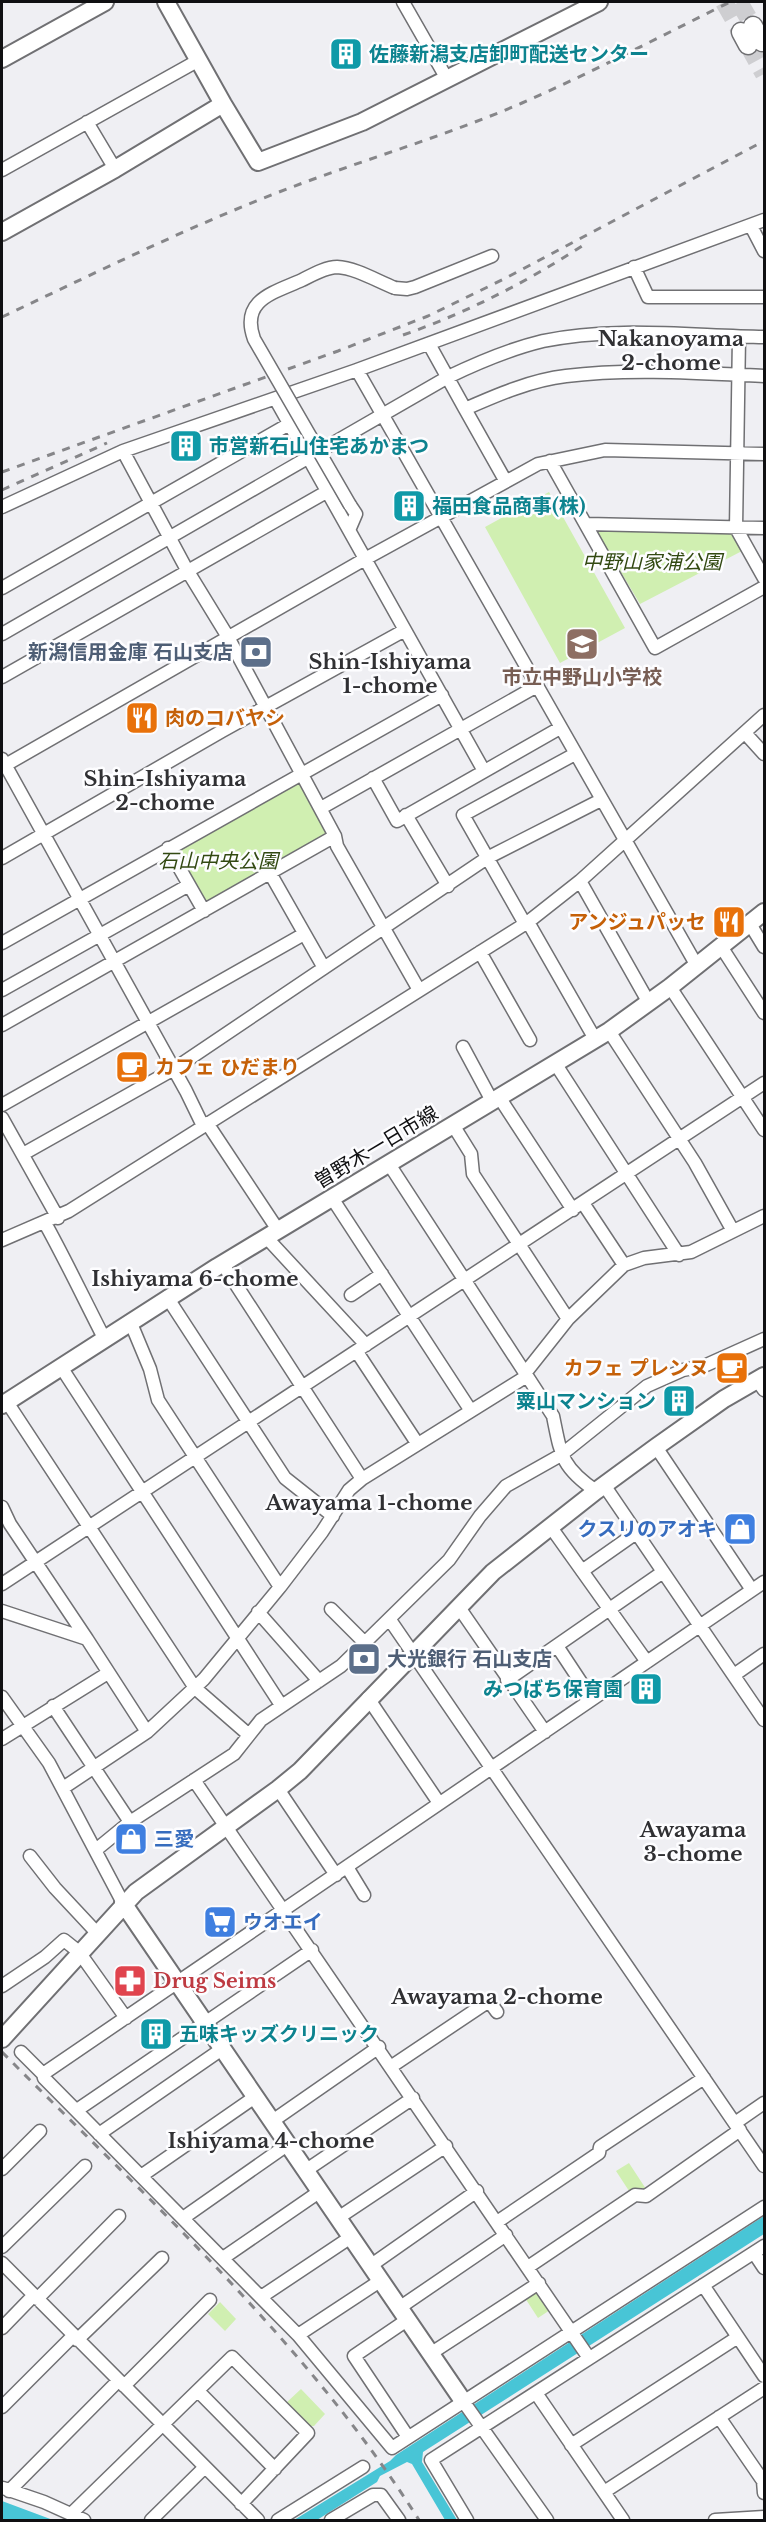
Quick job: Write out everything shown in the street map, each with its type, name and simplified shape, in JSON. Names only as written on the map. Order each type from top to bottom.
[{"type":"street","points":[[2,59],[105,2]]},
{"type":"street","points":[[166,2],[258,162],[362,122],[599,2]]},
{"type":"street","points":[[404,2],[447,79]]},
{"type":"street","points":[[2,170],[199,60]]},
{"type":"street","points":[[2,232],[115,169],[223,104]]},
{"type":"street","points":[[87,122],[115,169]]},
{"type":"street","points":[[2,507],[123,451],[276,400],[765,220]]},
{"type":"street","points":[[751,226],[765,251]]},
{"type":"street","points":[[350,528],[356,514],[254,339],[250,327],[250,314],[256,304],[266,296],[333,267],[345,269],[394,288],[407,290],[492,256]]},
{"type":"street","points":[[634,267],[648,297],[765,297]]},
{"type":"street","points":[[2,634],[448,377],[481,361],[516,349],[570,337],[627,334],[765,337]]},
{"type":"street","points":[[739,337],[736,528],[765,578]]},
{"type":"street","points":[[429,344],[505,480]]},
{"type":"street","points":[[357,370],[381,416],[697,966]]},
{"type":"street","points":[[465,409],[524,385],[564,376],[606,373],[765,376]]},
{"type":"street","points":[[276,400],[350,528],[365,559],[484,771]]},
{"type":"street","points":[[2,588],[291,423]]},
{"type":"street","points":[[417,1443],[362,1349],[272,1233],[205,1124],[3,763],[505,480],[550,461],[605,450],[765,454]]},
{"type":"street","points":[[123,451],[187,570],[266,706],[321,808],[335,836],[337,846],[419,990]]},
{"type":"street","points":[[550,461],[655,648],[765,587]]},
{"type":"street","points":[[2,677],[328,491]]},
{"type":"street","points":[[587,524],[764,530]]},
{"type":"street","points":[[2,858],[266,706],[405,630]]},
{"type":"street","points":[[321,808],[537,686]]},
{"type":"street","points":[[2,943],[441,695]]},
{"type":"street","points":[[2,1240],[58,1218],[527,923],[580,881],[765,715]]},
{"type":"street","points":[[373,778],[397,821],[560,728]]},
{"type":"street","points":[[745,733],[765,754]]},
{"type":"street","points":[[575,754],[463,815],[527,923],[602,1035],[680,1139],[733,1231]]},
{"type":"street","points":[[22,1154],[174,1069],[488,858],[601,800]]},
{"type":"street","points":[[406,814],[448,886]]},
{"type":"street","points":[[2,1025],[335,836]]},
{"type":"street","points":[[168,848],[204,911]]},
{"type":"street","points":[[270,873],[324,968]]},
{"type":"street","points":[[580,881],[649,1003]]},
{"type":"street","points":[[2,990],[189,885]]},
{"type":"street","name":"曽野木一日市線","points":[[4,1404],[222,1263],[602,1035],[722,948],[765,912]]},
{"type":"street","points":[[750,924],[765,947]]},
{"type":"street","points":[[2,1106],[304,934]]},
{"type":"street","points":[[722,948],[765,1013]]},
{"type":"street","points":[[480,952],[530,1040]]},
{"type":"street","points":[[670,987],[765,1130]]},
{"type":"street","points":[[463,1047],[496,1099],[624,1265]]},
{"type":"street","points":[[555,1063],[679,1255]]},
{"type":"street","points":[[2,1584],[765,1083]]},
{"type":"street","points":[[2,1118],[58,1218]]},
{"type":"street","points":[[453,1125],[471,1154],[472,1174],[568,1319]]},
{"type":"street","points":[[389,1164],[553,1416],[561,1455],[577,1478],[600,1488],[636,1533],[765,1720]]},
{"type":"street","points":[[332,1198],[471,1411]]},
{"type":"street","points":[[63,1788],[147,1732],[195,1688],[280,1587],[350,1490],[362,1479],[526,1374],[568,1319],[624,1265],[644,1258],[691,1252],[765,1216]]},
{"type":"street","points":[[45,1223],[104,1338]]},
{"type":"street","points":[[222,1263],[362,1479]]},
{"type":"street","points":[[351,1294],[382,1274]]},
{"type":"street","points":[[167,1297],[285,1478],[333,1516]]},
{"type":"street","points":[[130,1321],[150,1369],[158,1400],[280,1587]]},
{"type":"street","points":[[97,1849],[130,1822],[234,1754],[261,1720],[341,1666],[449,1560],[480,1516],[506,1486],[561,1455],[648,1386],[683,1370],[704,1366],[765,1339]]},
{"type":"street","points":[[61,1367],[281,1705]]},
{"type":"street","points":[[2,2039],[123,1903],[160,1872],[278,1789],[324,1748],[368,1698],[493,1572],[550,1526],[656,1447],[724,1399],[762,1382]]},
{"type":"street","points":[[4,1404],[195,1688],[249,1735]]},
{"type":"street","points":[[656,1447],[752,1590]]},
{"type":"street","points":[[2,1507],[10,1524],[147,1732]]},
{"type":"street","points":[[550,1526],[647,1662]]},
{"type":"street","points":[[582,1571],[636,1533]]},
{"type":"street","points":[[507,1680],[663,1572]]},
{"type":"street","points":[[43,2074],[765,1582]]},
{"type":"street","points":[[458,1606],[544,1732]]},
{"type":"street","points":[[331,1610],[364,1642]]},
{"type":"street","points":[[2,1611],[87,1639]]},
{"type":"street","points":[[258,1612],[319,1681]]},
{"type":"street","points":[[390,1620],[765,2166]]},
{"type":"street","points":[[557,1646],[592,1700]]},
{"type":"street","points":[[734,1675],[765,1654]]},
{"type":"street","points":[[2,1739],[108,1673]]},
{"type":"street","points":[[2,1696],[49,1763],[97,1849],[123,1903],[430,2354],[547,2520]]},
{"type":"street","points":[[368,1698],[439,1803]]},
{"type":"street","points":[[53,1706],[130,1822]]},
{"type":"street","points":[[194,1780],[392,2066],[587,2355]]},
{"type":"street","points":[[278,1789],[342,1871],[364,1895]]},
{"type":"street","points":[[30,1856],[55,1888],[97,1933]]},
{"type":"street","points":[[2,1986],[45,1957],[64,1940],[79,1952],[126,2018]]},
{"type":"street","points":[[77,2110],[312,1950]]},
{"type":"street","points":[[392,2066],[489,2001],[497,2012]]},
{"type":"street","points":[[272,2122],[379,2048]]},
{"type":"street","points":[[99,2134],[222,2049]]},
{"type":"street","points":[[21,2052],[298,2335],[392,2448],[465,2404],[765,2207]]},
{"type":"street","points":[[497,2222],[599,2153],[600,2147],[704,2078]]},
{"type":"street","points":[[141,2176],[255,2097]]},
{"type":"street","points":[[305,2171],[413,2098]]},
{"type":"street","points":[[528,2267],[635,2195],[645,2196],[737,2127],[765,2103]]},
{"type":"street","points":[[2,2169],[40,2131]]},
{"type":"street","points":[[183,2218],[287,2145]]},
{"type":"street","points":[[338,2218],[446,2146]]},
{"type":"street","points":[[2,2247],[85,2166]]},
{"type":"street","points":[[370,2266],[477,2191]]},
{"type":"street","points":[[223,2258],[319,2192]]},
{"type":"street","points":[[2,2328],[119,2216]]},
{"type":"street","points":[[408,2437],[354,2356],[403,2314],[506,2235]]},
{"type":"street","points":[[261,2297],[351,2237]]},
{"type":"street","points":[[467,2520],[430,2460],[480,2423],[536,2393],[587,2355],[759,2250],[765,2268]]},
{"type":"street","points":[[2,2407],[162,2258]]},
{"type":"street","points":[[2,2263],[258,2520]]},
{"type":"street","points":[[298,2335],[380,2281]]},
{"type":"street","points":[[430,2354],[539,2283]]},
{"type":"street","points":[[704,2285],[765,2376]]},
{"type":"street","points":[[84,2520],[5,2489],[210,2300]]},
{"type":"street","points":[[571,2445],[738,2337]]},
{"type":"street","points":[[71,2514],[232,2356],[308,2433],[242,2504]]},
{"type":"street","points":[[604,2492],[765,2388]]},
{"type":"street","points":[[198,2391],[275,2469]]},
{"type":"street","points":[[536,2393],[623,2520]]},
{"type":"street","points":[[719,2417],[763,2481],[765,2493]]},
{"type":"street","points":[[151,2520],[205,2467]]},
{"type":"street","points":[[278,2520],[363,2467]]},
{"type":"street","points":[[332,2520],[373,2495],[381,2495],[399,2520]]},
{"type":"street","points":[[715,2520],[765,2517]]},
{"type":"green space","points":[[549,492],[625,628],[560,663],[485,527]]},
{"type":"green space","name":"中野山家浦公園","points":[[599,530],[730,531],[742,551],[640,604],[597,532]]},
{"type":"green space","name":"石山中央公園","points":[[300,780],[330,833],[204,905],[174,851]]},
{"type":"green space","points":[[629,2163],[646,2189],[640,2188],[631,2194],[616,2171]]},
{"type":"green space","points":[[534,2292],[538,2293],[550,2310],[538,2318],[525,2298]]},
{"type":"green space","points":[[220,2302],[236,2319],[225,2331],[208,2314]]},
{"type":"green space","points":[[301,2389],[325,2414],[314,2426],[308,2426],[286,2403]]},
{"type":"water","points":[[764,2216],[764,2234],[423,2452],[422,2462],[457,2520],[445,2520],[412,2464],[407,2462],[380,2476],[377,2482],[317,2520],[294,2520],[390,2461]]},
{"type":"water","points":[[2,2501],[53,2520],[2,2520]]},
{"type":"tunnel","points":[[724,2],[741,32]]},
{"type":"tunnel","points":[[739,2],[753,26]]},
{"type":"tunnel","points":[[748,45],[764,74]]},
{"type":"railway","points":[[2,317],[139,252],[244,206],[522,103],[730,2]]},
{"type":"railway","points":[[2,472],[338,351],[428,316],[504,279],[764,141]]},
{"type":"railway","points":[[403,335],[495,296],[582,246]]},
{"type":"railway","points":[[2,490],[107,443]]},
{"type":"railway","points":[[2,2052],[169,2218],[277,2333],[375,2455],[419,2520]]},
{"type":"place","name":"佐藤新潟支店卸町配送センター","points":[[346,54]]},
{"type":"place","name":"市営新石山住宅あかまつ","points":[[186,446]]},
{"type":"place","name":"福田食品商事(株)","points":[[409,506]]},
{"type":"place","name":"市立中野山小学校","points":[[582,644]]},
{"type":"place","name":"新潟信用金庫 石山支店","points":[[256,652]]},
{"type":"place","name":"肉のコバヤシ","points":[[142,718]]},
{"type":"place","name":"アンジュパッセ","points":[[729,922]]},
{"type":"place","name":"カフェ ひだまり","points":[[132,1067]]},
{"type":"place","name":"カフェ プレンヌ","points":[[732,1368]]},
{"type":"place","name":"粟山マンション","points":[[679,1401]]},
{"type":"place","name":"クスリのアオキ","points":[[740,1529]]},
{"type":"place","name":"大光銀行 石山支店","points":[[364,1659]]},
{"type":"place","name":"みつばち保育園","points":[[646,1689]]},
{"type":"place","name":"三愛","points":[[131,1839]]},
{"type":"place","name":"ウオエイ","points":[[220,1922]]},
{"type":"place","name":"Drug Seims","points":[[130,1981]]},
{"type":"place","name":"五味キッズクリニック","points":[[156,2034]]},
{"type":"district","name":"Nakanoyama 2-chome","points":[[671,351]]},
{"type":"district","name":"Shin-Ishiyama 1-chome","points":[[390,674]]},
{"type":"district","name":"Shin-Ishiyama 2-chome","points":[[165,791]]},
{"type":"district","name":"Ishiyama 6-chome","points":[[195,1279]]},
{"type":"district","name":"Awayama 1-chome","points":[[369,1503]]},
{"type":"district","name":"Awayama 3-chome","points":[[693,1842]]},
{"type":"district","name":"Awayama 2-chome","points":[[497,1997]]},
{"type":"district","name":"Ishiyama 4-chome","points":[[271,2141]]}]
